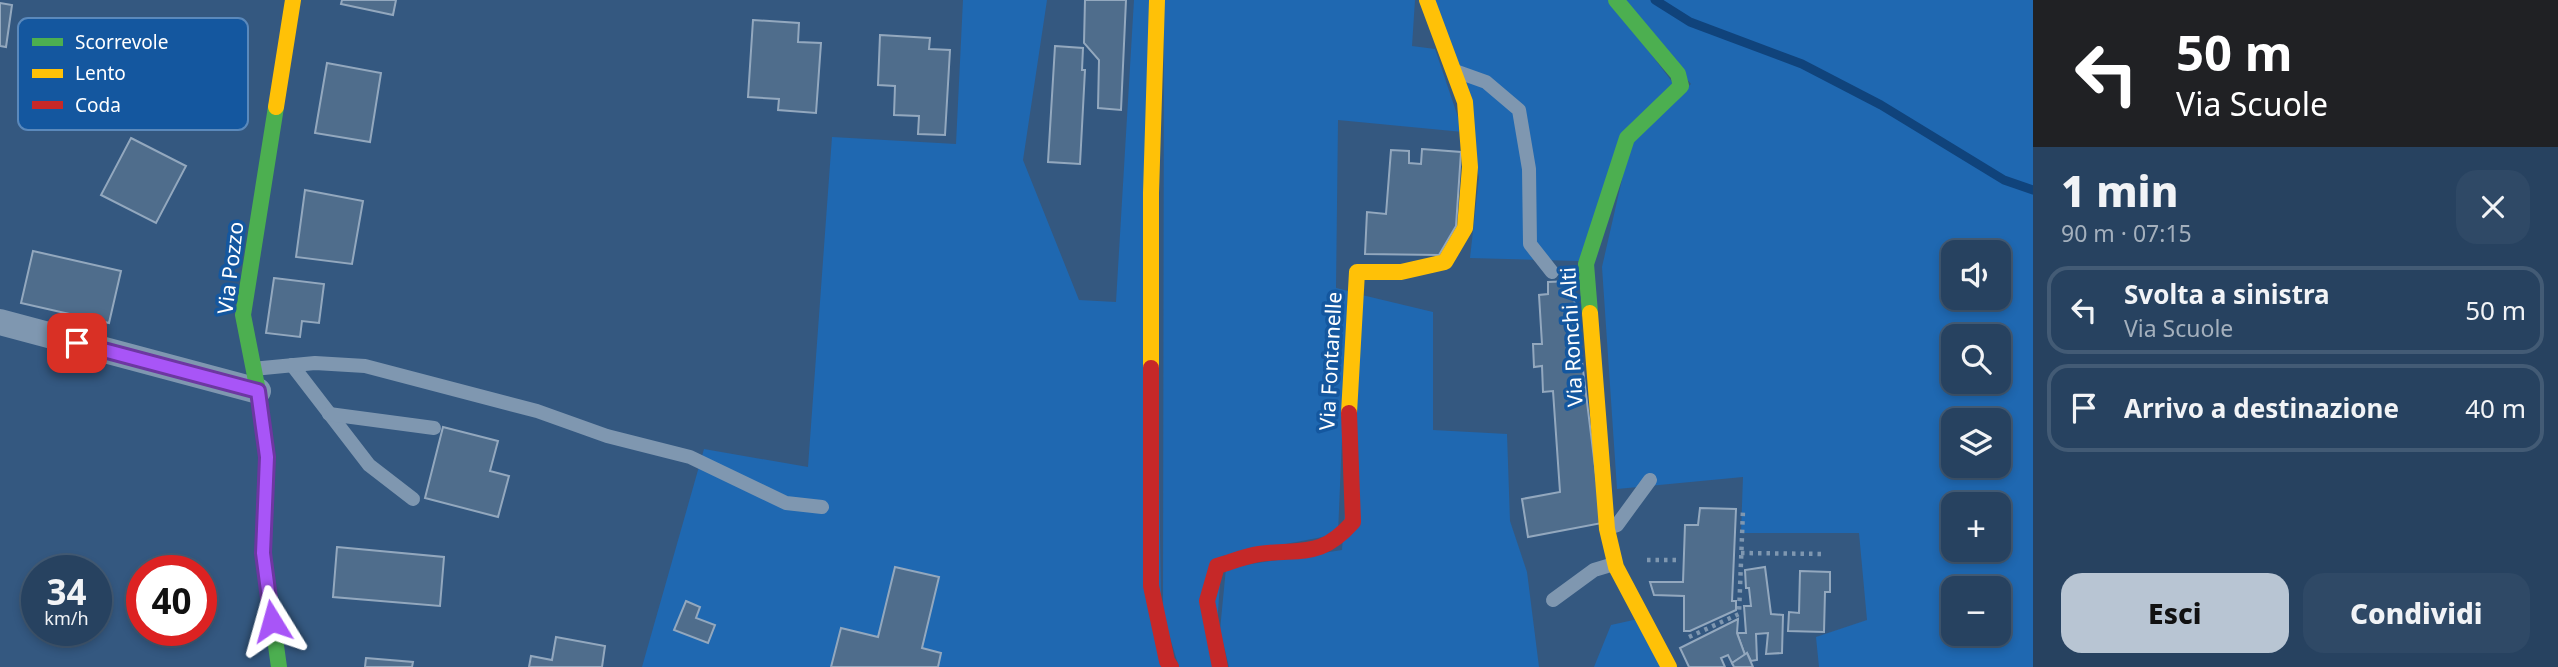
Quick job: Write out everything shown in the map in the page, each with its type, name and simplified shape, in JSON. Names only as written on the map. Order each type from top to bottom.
[{"type":"street","name":"Via Pozzo","points":[[279,667],[263,553],[267,457],[243,315],[293,0]]},
{"type":"street","points":[[1157,0],[1151,193],[1151,586],[1167,661],[1171,667]]},
{"type":"street","name":"Via Fontanelle","points":[[1220,667],[1207,601],[1217,566],[1257,554],[1315,551],[1340,539],[1353,522],[1348,430],[1357,272],[1401,272],[1445,262],[1465,228],[1470,167],[1465,102],[1427,0]]},
{"type":"street","name":"Via Ronchi Alti","points":[[1616,0],[1678,74],[1681,86],[1627,138],[1586,264],[1607,529],[1615,563],[1669,667]]},
{"type":"street","points":[[0,322],[255,380]]},
{"type":"lane","points":[[1453,70],[1486,82],[1519,110],[1529,169],[1530,244],[1552,272]]},
{"type":"lane","points":[[255,380],[292,365],[315,363],[365,366],[537,411],[607,436],[690,457],[786,503],[822,507]]},
{"type":"lane","points":[[292,365],[369,465],[412,499]]},
{"type":"lane","points":[[328,414],[434,428]]},
{"type":"lane","points":[[1607,529],[1617,525],[1650,480]]},
{"type":"lane","points":[[1553,600],[1594,570],[1615,563]]},
{"type":"path","points":[[1660,650],[1739,614],[1743,509]]},
{"type":"path","points":[[1741,553],[1826,554]]},
{"type":"path","points":[[1644,560],[1678,560]]},
{"type":"shaded area","points":[[963,0],[1047,0],[1023,160],[1079,300],[1116,302],[1134,0],[1152,0],[1162,667],[642,667],[704,449],[808,467],[832,137],[956,144]]},
{"type":"shaded area","points":[[1164,0],[1415,0],[1412,46],[1435,49],[1463,132],[1338,120],[1336,288],[1348,291],[1338,534],[1222,556],[1214,667],[1179,667],[1163,615]]},
{"type":"shaded area","points":[[1433,0],[1610,0],[1673,83],[1579,261],[1470,258],[1479,177]]},
{"type":"shaded area","points":[[1623,0],[2033,0],[2033,667],[1819,667],[1816,637],[1867,620],[1859,533],[1741,533],[1743,477],[1617,489],[1602,267],[1631,140],[1691,84]]},
{"type":"shaded area","points":[[1362,295],[1433,312],[1433,430],[1507,434],[1510,521],[1527,572],[1539,667],[1229,667],[1220,630],[1226,568],[1342,550]]},
{"type":"shaded area","points":[[1638,619],[1665,667],[1594,667],[1611,625]]},
{"type":"building","points":[[342,0],[396,0],[393,15],[341,4]]},
{"type":"building","points":[[1085,0],[1126,0],[1121,110],[1098,108],[1099,60],[1084,43]]},
{"type":"building","points":[[0,3],[12,5],[6,47],[0,46]]},
{"type":"building","points":[[753,20],[799,23],[798,42],[821,43],[816,113],[778,110],[779,99],[748,97]]},
{"type":"building","points":[[880,35],[930,38],[929,49],[950,50],[945,135],[918,134],[919,116],[894,115],[895,86],[878,85]]},
{"type":"building","points":[[1055,46],[1083,48],[1082,70],[1085,70],[1080,164],[1048,162]]},
{"type":"building","points":[[327,63],[381,73],[370,142],[315,133]]},
{"type":"building","points":[[131,138],[186,166],[156,223],[101,195]]},
{"type":"building","points":[[1422,149],[1461,152],[1456,226],[1439,255],[1365,254],[1367,212],[1386,214],[1391,150],[1409,151],[1409,163],[1421,164]]},
{"type":"building","points":[[305,190],[363,201],[352,264],[296,257]]},
{"type":"building","points":[[33,251],[121,271],[109,323],[21,303]]},
{"type":"building","points":[[274,278],[324,284],[319,323],[302,321],[300,337],[266,333]]},
{"type":"building","points":[[1572,281],[1602,523],[1528,537],[1522,499],[1560,492],[1553,391],[1543,392],[1542,366],[1534,367],[1533,344],[1542,344],[1539,295],[1548,294],[1548,282]]},
{"type":"building","points":[[443,427],[498,441],[490,471],[509,476],[498,517],[425,498]]},
{"type":"building","points":[[1700,508],[1736,509],[1732,601],[1736,601],[1736,610],[1690,631],[1684,631],[1684,596],[1654,595],[1650,582],[1683,582],[1685,525],[1698,525]]},
{"type":"building","points":[[337,547],[444,557],[440,606],[333,597]]},
{"type":"building","points":[[895,567],[939,577],[922,648],[941,653],[938,667],[831,667],[841,628],[878,637]]},
{"type":"building","points":[[1765,567],[1771,614],[1783,615],[1782,653],[1766,654],[1768,633],[1756,634],[1757,660],[1751,661],[1747,653],[1745,655],[1737,633],[1746,633],[1744,606],[1751,606],[1745,570]]},
{"type":"building","points":[[1800,571],[1830,572],[1830,592],[1825,592],[1824,632],[1788,631],[1789,612],[1799,613]]},
{"type":"building","points":[[686,601],[700,607],[696,618],[715,625],[708,643],[674,630]]},
{"type":"building","points":[[1738,619],[1737,633],[1745,655],[1732,663],[1728,655],[1721,658],[1725,667],[1689,667],[1680,648]]},
{"type":"building","points":[[556,637],[605,646],[602,667],[529,667],[531,656],[552,660]]},
{"type":"building","points":[[1747,653],[1753,667],[1734,667],[1732,663]]},
{"type":"building","points":[[366,658],[413,662],[412,667],[365,667]]},
{"type":"waterway","points":[[1655,0],[1690,22],[1802,64],[1881,105],[2004,180],[2033,190]]},
{"type":"traffic: fast","points":[[1590,313],[1586,264],[1627,138],[1681,86],[1678,74],[1616,0]]},
{"type":"traffic: fast","points":[[276,107],[243,315],[258,391],[267,457],[263,553],[279,667]]},
{"type":"traffic: slow","points":[[276,107],[293,0]]},
{"type":"traffic: slow","points":[[1151,368],[1151,193],[1157,0]]},
{"type":"traffic: slow","points":[[1349,413],[1357,272],[1401,272],[1445,262],[1465,228],[1470,167],[1465,102],[1427,0]]},
{"type":"traffic: slow","points":[[1590,313],[1607,529],[1616,567],[1669,667]]},
{"type":"traffic: jam","points":[[1151,368],[1151,586],[1167,661],[1171,667]]},
{"type":"traffic: jam","points":[[1220,667],[1207,601],[1217,566],[1254,555],[1320,547],[1331,542],[1353,522],[1349,413]]},
{"type":"route","points":[[77,343],[258,391],[267,457],[263,553],[272,621]]}]
